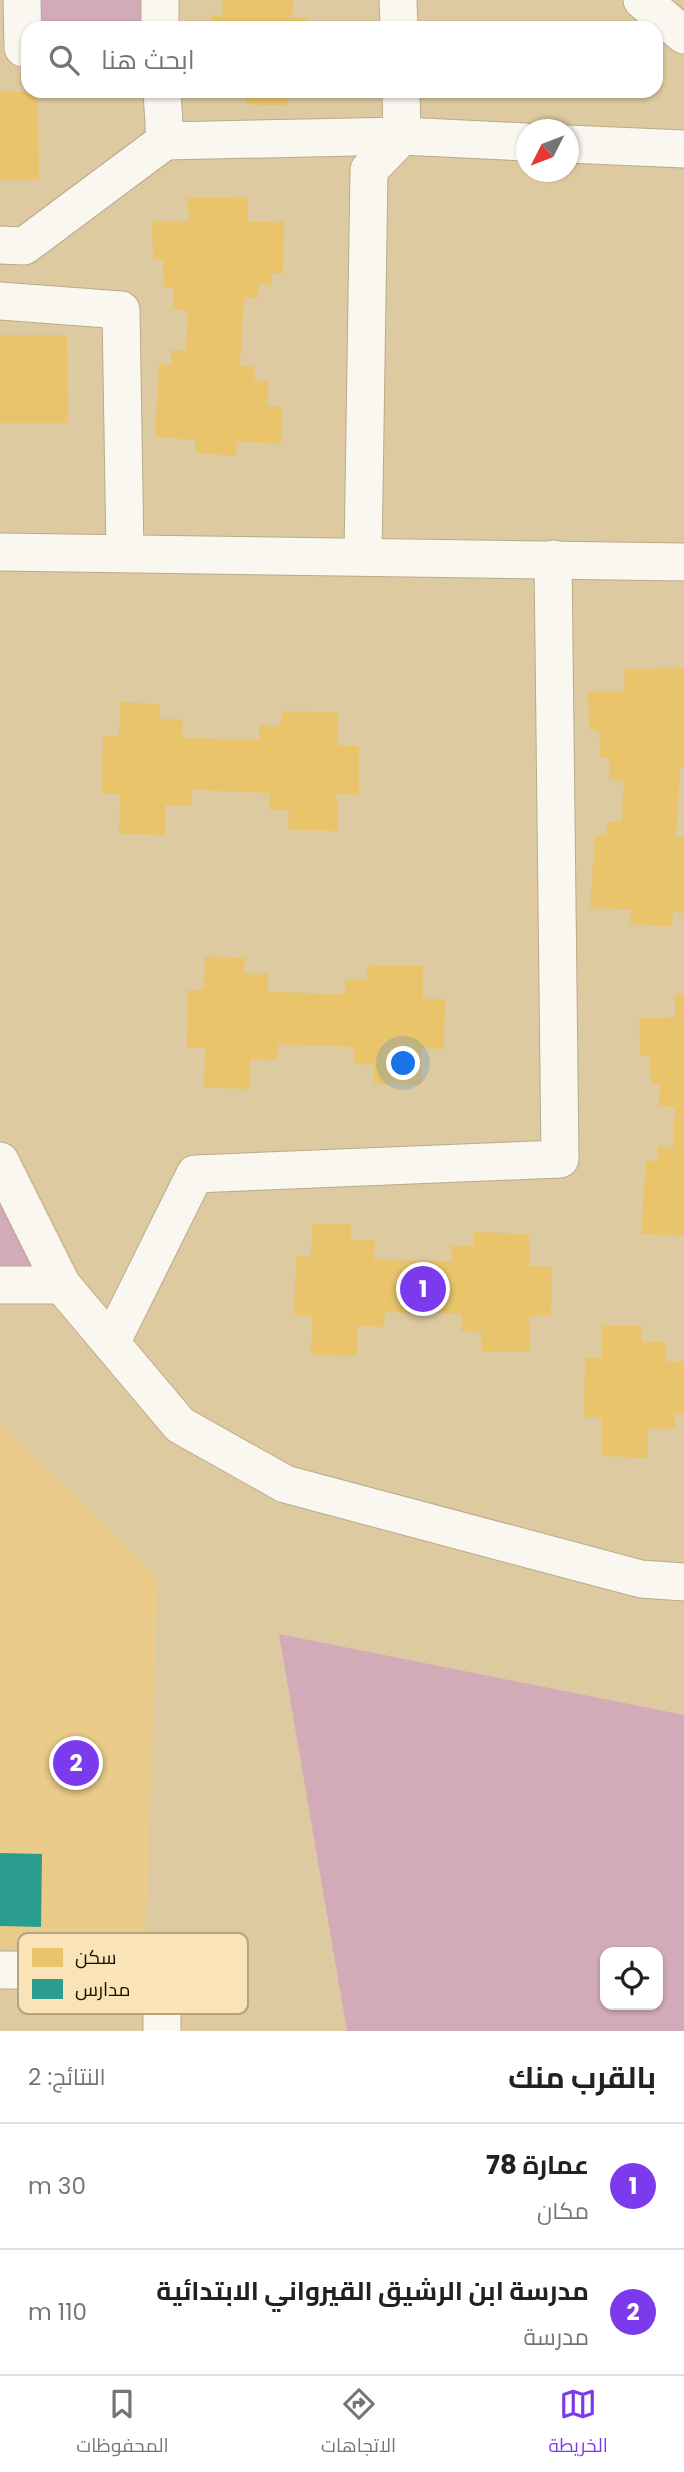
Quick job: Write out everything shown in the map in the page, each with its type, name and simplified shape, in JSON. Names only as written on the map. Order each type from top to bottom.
[{"type":"street","points":[[160,0],[160,21]]},
{"type":"street","points":[[398,0],[399,21]]},
{"type":"street","points":[[642,0],[684,35]]},
{"type":"street","points":[[14,7],[21,39]]},
{"type":"street","points":[[162,98],[165,141]]},
{"type":"street","points":[[363,556],[369,170],[402,136],[401,98]]},
{"type":"street","points":[[0,245],[24,246],[165,141],[402,136],[516,141]]},
{"type":"street","points":[[579,144],[684,149]]},
{"type":"street","points":[[0,301],[121,310],[124,553]]},
{"type":"street","points":[[0,551],[684,562]]},
{"type":"street","points":[[111,1343],[195,1174],[560,1159],[553,559]]},
{"type":"street","points":[[0,1161],[62,1284],[180,1425],[285,1485],[641,1580],[684,1582]]},
{"type":"street","points":[[0,1285],[62,1284]]},
{"type":"street","points":[[0,1970],[18,1970]]},
{"type":"shaded area","points":[[23,0],[160,0],[160,21],[27,21]]},
{"type":"shaded area","points":[[0,1161],[62,1285],[0,1285]]},
{"type":"shaded area","points":[[0,1423],[158,1578],[146,1933],[18,1933],[18,1948],[0,1948]]},
{"type":"shaded area","points":[[279,1634],[684,1715],[684,2031],[347,2031]]},
{"type":"building: سكن","points":[[223,0],[293,0],[292,17],[307,18],[307,21],[211,21],[211,15],[222,15]]},
{"type":"building: سكن","points":[[0,92],[21,92],[21,98],[38,98],[39,180],[0,180]]},
{"type":"building: سكن","points":[[246,98],[288,98],[288,106],[246,104]]},
{"type":"building: سكن","points":[[248,197],[248,222],[284,221],[283,274],[272,274],[271,285],[259,284],[258,298],[244,297],[240,366],[255,367],[254,380],[269,382],[267,406],[282,407],[281,444],[237,441],[236,456],[195,453],[195,440],[155,437],[159,364],[171,365],[171,350],[186,351],[188,311],[173,309],[173,287],[164,287],[163,260],[153,259],[152,221],[189,221],[188,198]]},
{"type":"building: سكن","points":[[0,335],[67,335],[68,423],[0,423]]},
{"type":"building: سكن","points":[[684,668],[684,768],[680,768],[676,837],[684,838],[684,913],[673,912],[672,927],[630,924],[631,910],[590,908],[595,835],[606,836],[607,821],[621,822],[624,781],[609,780],[609,758],[600,758],[599,731],[589,730],[588,692],[625,692],[624,669]]},
{"type":"building: سكن","points":[[120,702],[160,704],[159,719],[183,719],[182,738],[259,740],[259,725],[281,725],[282,711],[337,712],[337,745],[359,746],[359,795],[337,794],[337,831],[288,830],[289,810],[269,810],[269,793],[192,790],[192,806],[165,805],[165,835],[119,834],[120,794],[102,793],[103,736],[119,736]]},
{"type":"building: سكن","points":[[205,956],[245,958],[244,973],[268,973],[268,992],[345,994],[345,979],[367,979],[367,965],[423,966],[423,999],[445,999],[444,1049],[422,1048],[422,1085],[374,1084],[374,1065],[354,1064],[354,1047],[278,1044],[277,1060],[250,1059],[250,1089],[204,1088],[205,1048],[187,1048],[188,990],[204,990]]},
{"type":"building: سكن","points":[[675,994],[684,994],[684,1236],[641,1234],[646,1160],[657,1162],[658,1146],[673,1148],[675,1107],[659,1106],[660,1083],[651,1083],[650,1057],[640,1055],[639,1018],[675,1017]]},
{"type":"building: سكن","points":[[312,1224],[351,1224],[351,1240],[375,1240],[374,1260],[452,1261],[452,1246],[474,1246],[474,1232],[529,1234],[529,1266],[552,1267],[551,1316],[529,1315],[529,1352],[481,1351],[481,1332],[461,1331],[462,1314],[385,1312],[384,1327],[357,1326],[357,1356],[311,1355],[312,1315],[294,1315],[296,1256],[311,1257]]},
{"type":"building: سكن","points":[[602,1325],[642,1326],[642,1342],[665,1342],[665,1361],[684,1362],[684,1414],[675,1414],[675,1429],[648,1428],[648,1458],[602,1456],[602,1417],[584,1417],[585,1358],[602,1358]]},
{"type":"building: مدارس","points":[[0,1853],[42,1854],[41,1927],[0,1926]]},
{"type":"place","name":"عمارة 78","points":[[423,1289]]},
{"type":"place","name":"مدرسة ابن الرشيق القيرواني الابتدائية","points":[[76,1763]]}]
